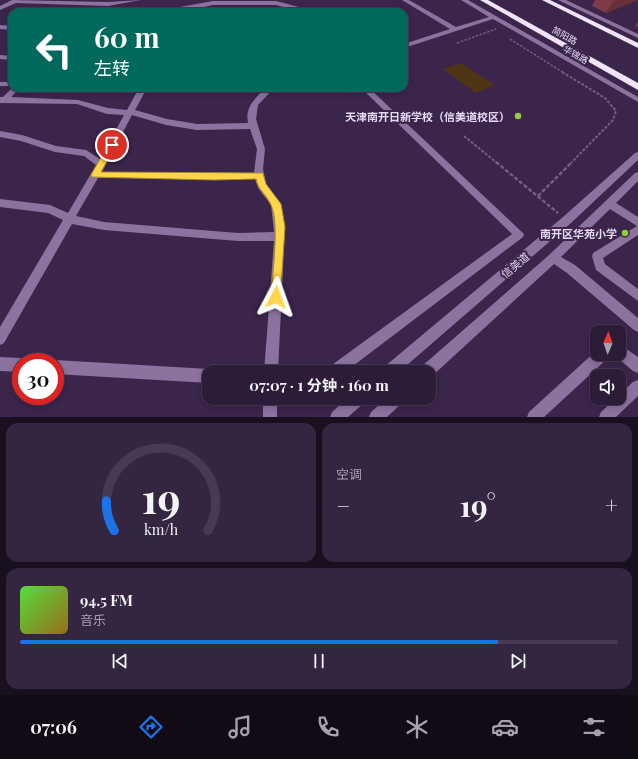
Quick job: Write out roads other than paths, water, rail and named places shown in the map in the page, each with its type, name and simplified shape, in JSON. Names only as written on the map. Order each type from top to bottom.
[{"type":"highway","name":"简阳路","points":[[483,0],[638,87]]},
{"type":"highway","name":"简阳路","points":[[545,0],[638,46]]},
{"type":"street","points":[[0,8],[15,1],[95,4],[138,0]]},
{"type":"street","points":[[405,0],[455,29]]},
{"type":"street","name":"华锦路","points":[[464,0],[638,100]]},
{"type":"street","points":[[561,0],[638,36]]},
{"type":"street","points":[[191,8],[214,3],[276,3],[284,4],[293,8]]},
{"type":"street","points":[[92,8],[95,4]]},
{"type":"street","points":[[408,45],[494,17]]},
{"type":"street","points":[[1,101],[11,92]]},
{"type":"street","points":[[0,339],[101,165],[141,92]]},
{"type":"street","points":[[266,92],[252,106],[250,114],[261,149],[258,169],[261,185],[276,204],[280,236],[271,365]]},
{"type":"street","points":[[343,365],[519,234],[369,92]]},
{"type":"street","points":[[1,101],[78,102],[107,112],[130,112],[197,127],[253,126]]},
{"type":"street","points":[[0,134],[22,138],[55,149],[86,153],[95,158],[101,165]]},
{"type":"street","name":"信美道","points":[[398,365],[567,220],[638,155]]},
{"type":"street","points":[[95,175],[214,177],[260,176]]},
{"type":"street","name":"信美道","points":[[434,365],[553,258],[638,176]]},
{"type":"street","points":[[0,203],[50,209],[70,219],[104,226],[238,237],[280,236]]},
{"type":"street","points":[[609,203],[638,222]]},
{"type":"street","points":[[638,230],[598,256],[600,267],[638,296]]},
{"type":"street","points":[[553,258],[571,270],[638,326]]},
{"type":"street","points":[[626,356],[638,366]]},
{"type":"street","points":[[534,417],[594,361]]},
{"type":"street","points":[[0,364],[12,365]]},
{"type":"street","points":[[64,368],[202,376]]},
{"type":"street","points":[[606,417],[638,387]]},
{"type":"street","points":[[270,405],[270,417]]},
{"type":"street","points":[[337,417],[351,405]]},
{"type":"street","points":[[376,417],[389,405]]},
{"type":"place","name":"天津南开日新学校（信美道校区）","points":[[518,116]]},
{"type":"place","name":"南开区华苑小学","points":[[625,233]]}]
